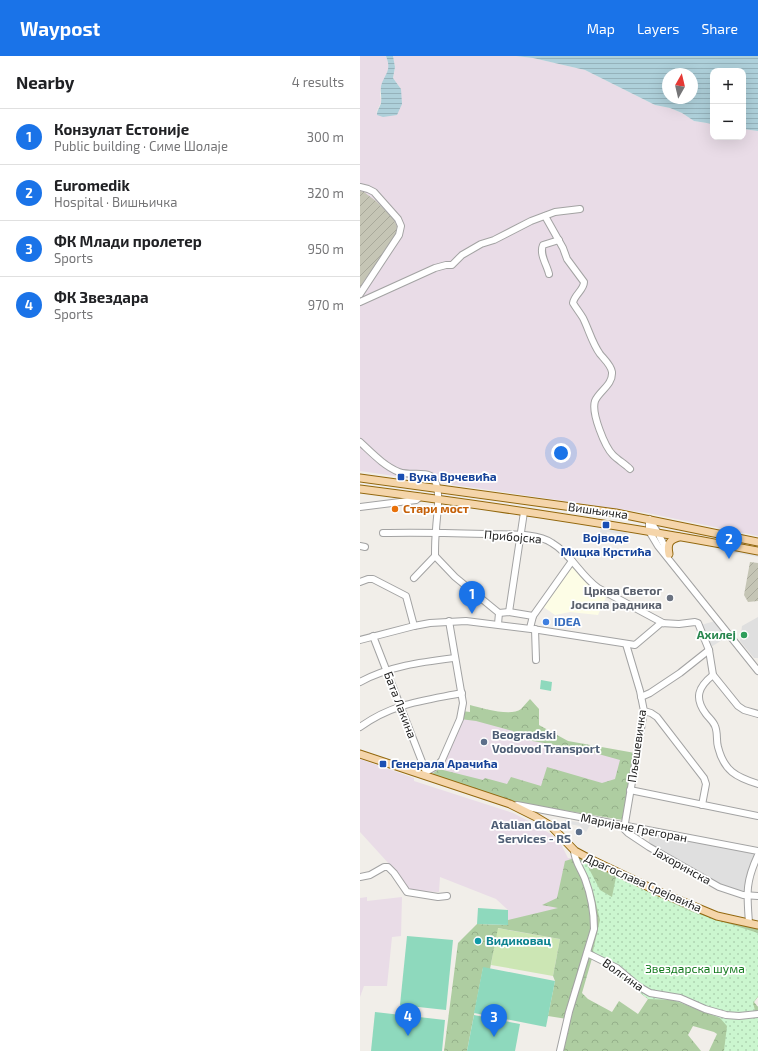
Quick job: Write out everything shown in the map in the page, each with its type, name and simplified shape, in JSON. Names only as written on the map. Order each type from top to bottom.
[{"type":"main road","name":"Вишњичка","points":[[360,478],[602,511],[649,519],[758,542]]},
{"type":"main road","name":"Вишњичка","points":[[360,489],[438,499],[649,531],[758,551]]},
{"type":"main road","points":[[669,554],[668,544],[673,539],[680,537]]},
{"type":"main road","name":"Драгослава Срејовића","points":[[360,754],[425,774],[510,804],[551,826],[574,850],[586,858],[650,888],[723,918],[758,925]]},
{"type":"street","points":[[360,187],[371,190],[377,195],[398,219],[401,226],[399,235],[360,294]]},
{"type":"street","points":[[360,302],[435,268],[452,265],[462,255],[481,244],[494,240],[531,221],[555,212],[580,209]]},
{"type":"street","points":[[545,216],[559,240],[567,259],[584,282],[583,287],[573,300],[574,304],[583,318],[590,337],[599,352],[609,364],[612,372],[610,381],[595,401],[596,419],[612,454],[630,469]]},
{"type":"street","points":[[549,274],[542,254],[542,247],[543,245],[559,240]]},
{"type":"street","points":[[360,442],[391,468],[409,475],[423,474],[432,476],[437,488],[438,499],[435,556],[414,578]]},
{"type":"street","points":[[360,507],[416,500],[420,497]]},
{"type":"street","points":[[509,612],[524,512]]},
{"type":"street","points":[[649,519],[649,531],[658,546],[757,668]]},
{"type":"street","points":[[649,519],[679,572]]},
{"type":"street","name":"Прибојска","points":[[383,533],[436,532],[521,535],[547,540],[564,551],[590,582],[598,588],[663,623]]},
{"type":"street","points":[[435,556],[454,577],[500,613],[509,612],[533,616]]},
{"type":"street","points":[[536,660],[532,629],[533,616],[572,561]]},
{"type":"street","points":[[360,582],[373,579],[406,596],[414,626]]},
{"type":"street","points":[[498,624],[500,613]]},
{"type":"street","points":[[425,774],[440,763],[451,741],[462,711],[462,693],[454,658],[449,621]]},
{"type":"street","points":[[360,640],[414,626],[449,621],[466,621],[498,624],[602,639],[626,644],[637,644],[658,625],[663,623],[679,624],[696,622],[710,650],[713,675],[738,706],[744,710],[758,714]]},
{"type":"street","name":"Бата Лакина","points":[[373,636],[425,774]]},
{"type":"street","name":"Пљешевичка","points":[[624,826],[644,711],[626,644]]},
{"type":"street","points":[[641,697],[650,693],[680,673],[710,650]]},
{"type":"street","points":[[360,682],[387,671],[416,663],[454,658]]},
{"type":"street","points":[[713,675],[707,680],[700,690],[698,697],[700,704],[715,725],[718,747],[729,770],[738,777],[758,784]]},
{"type":"street","points":[[360,728],[376,717],[400,706],[462,693]]},
{"type":"street","points":[[644,711],[651,712],[657,717],[705,780],[706,784],[702,805]]},
{"type":"street","points":[[630,790],[758,816]]},
{"type":"street","name":"Маријане Грегоран","points":[[510,804],[540,811],[758,851]]},
{"type":"street","name":"Јахоринска","points":[[624,826],[624,829],[628,833],[687,869],[729,891],[747,896],[758,896]]},
{"type":"street","name":"Волгина","points":[[560,1051],[570,1006],[594,929],[592,906],[588,887],[575,858],[574,850]]},
{"type":"street","points":[[749,923],[747,896],[748,881],[758,856]]},
{"type":"street","points":[[360,876],[370,875],[384,867],[388,867],[407,892],[447,896]]},
{"type":"street","name":"Волгина","points":[[587,953],[617,968],[645,991],[650,993],[680,998],[705,1009],[733,1016],[758,1014]]},
{"type":"shaded area","points":[[360,56],[386,56],[389,63],[389,69],[381,86],[381,102],[376,113],[401,89],[393,78],[395,67],[393,56],[516,56],[533,58],[585,70],[655,105],[670,108],[682,113],[694,121],[710,124],[710,140],[746,140],[746,129],[758,131],[758,536],[647,513],[360,471]]},
{"type":"shaded area","points":[[360,191],[364,192],[376,201],[393,218],[397,226],[396,234],[360,287]]},
{"type":"shaded area","points":[[601,527],[626,531],[628,535],[607,532],[606,539],[599,537]]},
{"type":"shaded area","points":[[721,546],[758,553],[758,557],[721,550]]},
{"type":"shaded area","points":[[750,562],[758,563],[758,601],[748,602],[744,595]]},
{"type":"shaded area","points":[[572,563],[607,595],[598,615],[570,612],[555,615],[542,606]]},
{"type":"shaded area","points":[[758,617],[758,658],[754,658],[740,641],[742,626]]},
{"type":"shaded area","points":[[715,621],[727,637],[711,647],[701,625]]},
{"type":"shaded area","points":[[464,713],[523,734],[624,756],[607,815],[433,773],[442,767],[449,753]]},
{"type":"shaded area","points":[[360,759],[414,778],[414,781],[513,813],[552,835],[561,844],[568,858],[573,858],[583,953],[559,939],[507,930],[508,910],[496,899],[440,877],[439,892],[412,891],[407,888],[390,865],[360,832]]},
{"type":"shaded area","points":[[565,820],[590,825],[586,832],[580,826],[564,823]]},
{"type":"shaded area","points":[[651,832],[756,853],[744,891],[730,889],[648,844]]},
{"type":"shaded area","points":[[367,897],[367,901],[402,897],[401,936],[392,937],[387,986],[364,986],[360,997],[360,898]]},
{"type":"green space","points":[[541,680],[552,682],[551,691],[540,689]]},
{"type":"green space","points":[[530,699],[539,709],[539,725],[568,741],[635,753],[623,820],[519,803],[432,774],[439,769],[483,780],[485,778],[507,784],[511,777],[541,786],[547,767],[602,783],[615,779],[620,760],[584,750],[521,739],[513,731],[476,721],[460,719],[462,711],[470,712],[470,705],[489,710],[510,712],[521,709]]},
{"type":"green space","name":"Звездарска шума","points":[[581,856],[661,894],[758,928],[758,997],[754,1002],[758,1007],[758,1051],[709,1051],[717,1034],[693,1026],[688,1035],[701,1051],[560,1051],[567,1019],[548,1016],[555,981],[553,976],[560,939],[498,928],[490,969],[483,968],[467,1051],[444,1051],[458,943],[477,924],[507,925],[508,920],[558,908],[542,905],[557,898],[565,861]],"holes":[[[593,955],[648,999],[638,1014],[619,1001],[612,1012],[588,999],[582,993]]]},
{"type":"green space","name":"Звездарска шума","points":[[581,861],[586,863],[600,890],[612,897],[616,877],[692,912],[758,933],[758,996],[753,1003],[758,1016],[758,1051],[724,1051],[727,1026],[720,1018],[673,1000],[648,999],[608,967],[593,951],[600,920],[594,895]]},
{"type":"green space","points":[[478,908],[508,910],[508,925],[477,924]]},
{"type":"green space","points":[[497,928],[560,939],[553,976],[491,965]]},
{"type":"green space","points":[[407,936],[453,940],[446,1010],[400,1005]]},
{"type":"green space","points":[[483,967],[555,981],[546,1027],[474,1013]]},
{"type":"green space","points":[[375,1012],[445,1020],[442,1051],[371,1051]]},
{"type":"green space","points":[[474,1015],[520,1024],[515,1051],[467,1051]]},
{"type":"water","points":[[386,56],[393,56],[395,67],[393,78],[401,89],[402,104],[397,115],[383,117],[377,115],[377,112],[381,103],[381,86],[388,69],[388,61]]},
{"type":"water","points":[[516,56],[758,56],[758,131],[746,129],[746,68],[710,68],[710,124],[694,121],[682,113],[670,108],[655,105],[585,70],[533,58]]},
{"type":"place","name":"Вука Врчевића","points":[[401,477]]},
{"type":"place","name":"Стари мост","points":[[395,509]]},
{"type":"place","name":"Војводе Мицка Крстића","points":[[606,525]]},
{"type":"place","name":"Euromedik","points":[[729,559]]},
{"type":"place","name":"Црква Светог Јосипа радника","points":[[670,598]]},
{"type":"place","name":"Конзулат Естоније","points":[[472,614]]},
{"type":"place","name":"IDEA","points":[[546,622]]},
{"type":"place","name":"Ахилеј","points":[[744,635]]},
{"type":"place","name":"Beogradski Vodovod Transport","points":[[484,742]]},
{"type":"place","name":"Генерала Арачића","points":[[383,764]]},
{"type":"place","name":"Atalian Global Services - RS","points":[[579,832]]},
{"type":"place","name":"Видиковац","points":[[478,941]]},
{"type":"place","name":"ФК Звездара","points":[[408,1036]]},
{"type":"place","name":"ФК Млади пролетер","points":[[494,1037]]}]
